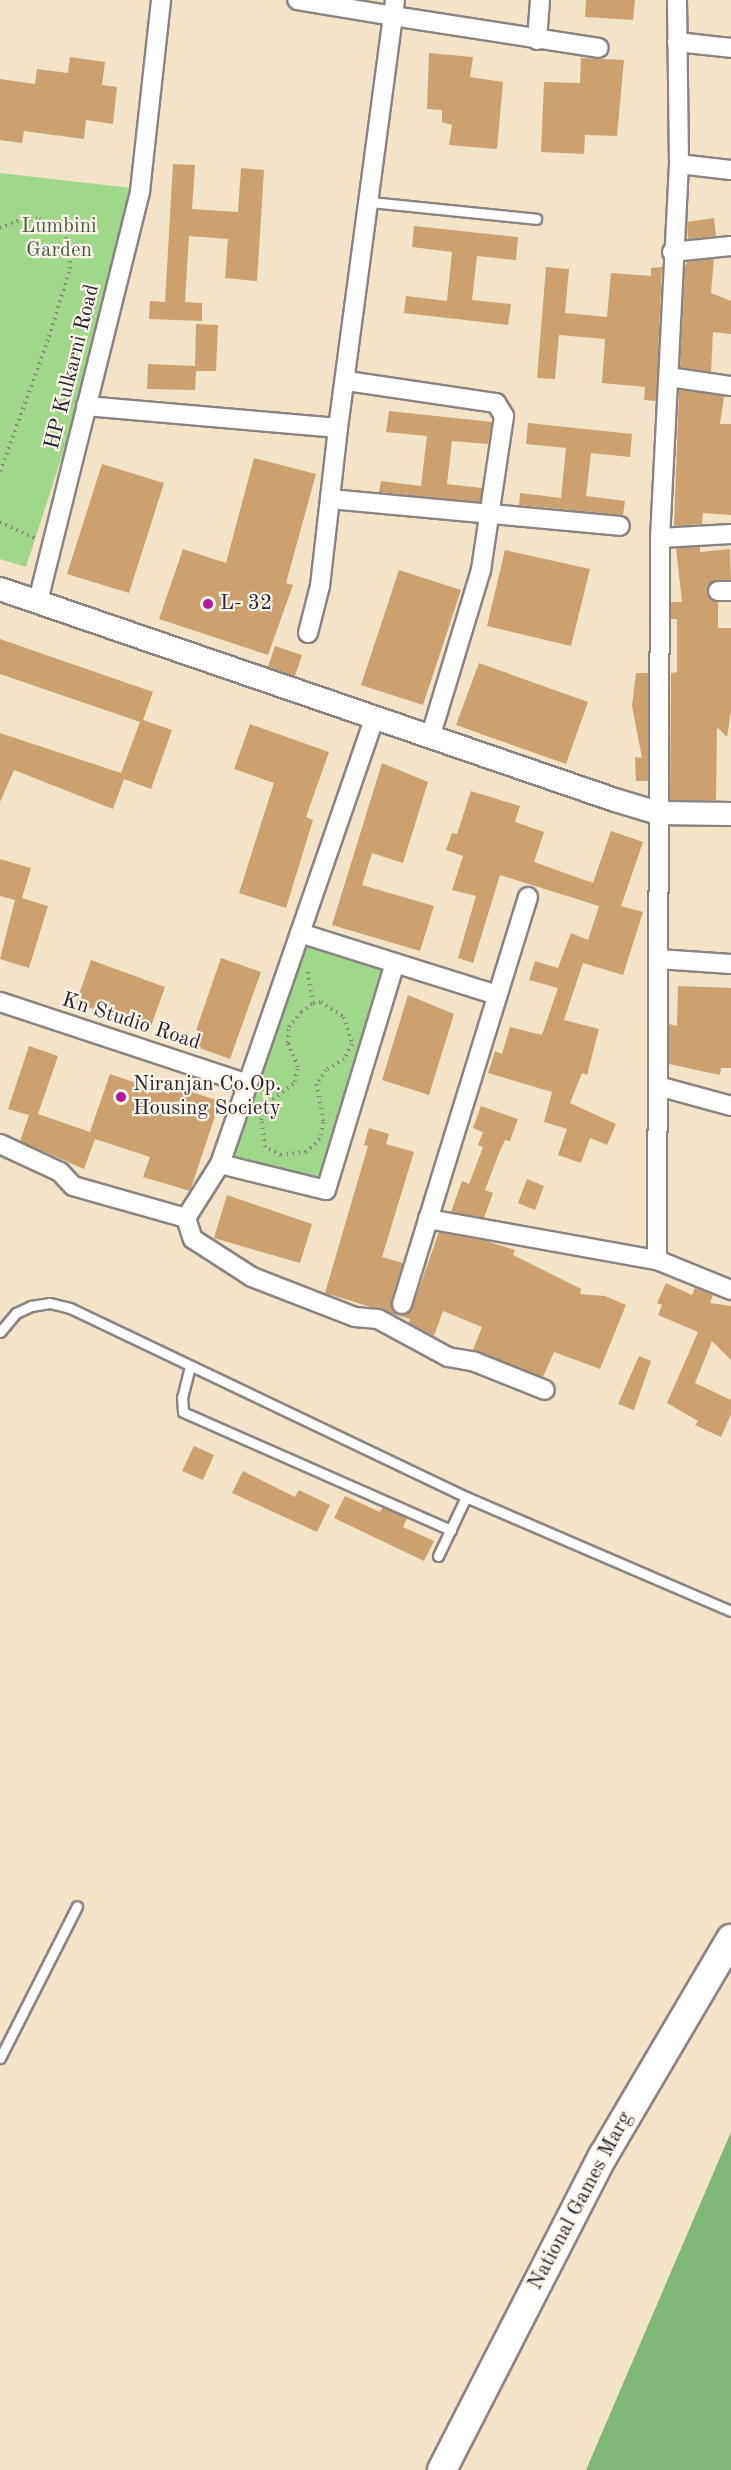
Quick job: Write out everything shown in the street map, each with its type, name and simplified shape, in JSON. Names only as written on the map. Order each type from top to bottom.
[{"type":"main road","name":"National Games Marg","points":[[442,2470],[603,2156],[731,1939]]},
{"type":"street","name":"HP Kulkarni Road","points":[[38,602],[140,191],[161,0]]},
{"type":"street","points":[[297,0],[394,8],[537,40],[599,48]]},
{"type":"street","points":[[537,40],[540,0]]},
{"type":"street","points":[[657,1260],[660,538],[669,377],[672,252],[679,164],[677,0]]},
{"type":"street","points":[[308,633],[320,586],[338,428],[347,381],[394,8]]},
{"type":"street","points":[[677,42],[731,48]]},
{"type":"street","points":[[679,164],[731,170]]},
{"type":"street","points":[[672,252],[731,246]]},
{"type":"street","points":[[669,377],[731,386]]},
{"type":"street","points":[[347,381],[496,403],[504,416],[503,435],[481,570],[431,735]]},
{"type":"street","points":[[86,406],[338,428]]},
{"type":"street","points":[[330,499],[490,516],[620,526]]},
{"type":"street","points":[[660,538],[731,534]]},
{"type":"street","points":[[0,589],[658,813],[731,814]]},
{"type":"street","points":[[186,1218],[220,1164],[375,716]]},
{"type":"street","points":[[402,1304],[528,897]]},
{"type":"street","points":[[300,933],[497,995]]},
{"type":"street","points":[[658,959],[731,964]]},
{"type":"street","points":[[220,1164],[326,1190],[395,963]]},
{"type":"street","name":"Kn Studio Road","points":[[0,1002],[248,1084]]},
{"type":"street","points":[[658,1086],[731,1106]]},
{"type":"street","points":[[0,1144],[60,1172],[73,1186],[186,1218]]},
{"type":"street","points":[[186,1218],[193,1239],[252,1277],[355,1317],[378,1319],[448,1357],[475,1362],[545,1390]]},
{"type":"street","points":[[428,1219],[657,1260],[731,1290]]},
{"type":"lane","points":[[370,202],[536,219]]},
{"type":"lane","points":[[0,1332],[16,1313],[31,1306],[50,1303],[70,1308],[466,1497],[731,1611]]},
{"type":"lane","points":[[190,1366],[182,1397],[183,1412],[450,1530]]},
{"type":"lane","points":[[438,1556],[466,1497]]},
{"type":"lane","points":[[0,2058],[77,1906]]},
{"type":"path","points":[[0,228],[39,219],[63,232],[70,249],[69,272],[48,340],[0,472]]},
{"type":"path","points":[[0,522],[51,546]]},
{"type":"path","points":[[313,1003],[329,1006],[344,1017],[352,1044],[344,1059],[326,1070],[317,1084],[323,1122],[320,1139],[306,1152],[281,1155],[265,1147],[261,1120],[268,1103],[296,1082],[298,1067],[287,1035],[294,1018],[313,1003]]},
{"type":"green space","name":"Lumbini Garden","points":[[0,173],[131,188],[78,407],[26,567],[0,559]]},
{"type":"green space","points":[[300,933],[395,963],[326,1190],[220,1164]]},
{"type":"green space","points":[[731,2132],[731,2470],[586,2470]]},
{"type":"building","points":[[586,0],[635,0],[633,20],[585,17]]},
{"type":"building","points":[[429,53],[473,57],[470,77],[503,82],[497,149],[449,145],[452,125],[442,122],[442,110],[427,109]]},
{"type":"building","points":[[70,57],[105,62],[102,85],[117,87],[113,124],[86,120],[84,139],[24,131],[22,143],[0,140],[0,79],[35,84],[37,69],[68,73]]},
{"type":"building","points":[[581,58],[624,60],[617,136],[585,135],[584,154],[541,152],[544,82],[580,83]]},
{"type":"building","points":[[173,164],[195,165],[192,209],[238,212],[241,168],[264,170],[257,281],[225,278],[228,239],[189,236],[185,302],[202,303],[202,321],[149,319],[150,301],[165,302]]},
{"type":"building","points":[[714,218],[716,236],[688,239],[687,222]]},
{"type":"building","points":[[414,226],[518,237],[516,260],[477,256],[472,300],[511,304],[508,325],[404,313],[406,296],[447,301],[452,252],[412,247]]},
{"type":"building","points":[[714,259],[711,293],[731,301],[731,334],[713,332],[711,372],[680,367],[685,267],[687,262]]},
{"type":"building","points":[[546,267],[569,269],[565,313],[607,317],[611,273],[651,276],[651,268],[662,267],[656,401],[644,400],[645,387],[602,383],[605,339],[559,335],[555,379],[537,378]]},
{"type":"building","points":[[196,324],[218,325],[216,371],[196,371],[195,390],[147,389],[148,364],[195,366]]},
{"type":"building","points":[[679,390],[724,396],[720,424],[731,424],[731,515],[703,513],[702,524],[674,526]]},
{"type":"building","points":[[389,411],[492,422],[488,444],[452,441],[447,484],[482,488],[480,502],[379,492],[381,481],[421,486],[427,436],[386,432]]},
{"type":"building","points":[[528,423],[632,434],[630,457],[591,453],[586,496],[625,501],[623,515],[519,505],[520,493],[561,498],[566,448],[526,444]]},
{"type":"building","points":[[254,458],[316,474],[286,583],[293,585],[268,655],[159,619],[183,549],[226,563]]},
{"type":"building","points":[[102,464],[164,483],[129,593],[67,574]]},
{"type":"building","points":[[700,547],[700,552],[730,549],[731,580],[713,581],[707,592],[718,602],[718,628],[731,628],[731,711],[727,737],[717,727],[716,800],[670,800],[671,673],[677,672],[677,619],[671,619],[671,602],[682,602],[676,548]]},
{"type":"building","points":[[505,550],[590,569],[571,646],[487,626]]},
{"type":"building","points":[[399,570],[461,590],[423,705],[361,685]]},
{"type":"building","points":[[0,639],[153,692],[143,720],[172,730],[151,789],[124,779],[113,809],[14,770],[0,802],[0,733],[121,773],[140,722],[0,674]]},
{"type":"building","points":[[275,646],[302,655],[295,676],[268,667]]},
{"type":"building","points":[[479,663],[588,702],[566,764],[456,725]]},
{"type":"building","points":[[636,673],[648,673],[648,781],[636,781],[635,757],[642,758],[632,706]]},
{"type":"building","points":[[250,724],[329,752],[306,817],[313,820],[286,908],[239,893],[274,783],[234,769]]},
{"type":"building","points":[[382,763],[428,782],[403,863],[372,853],[362,885],[434,906],[420,951],[332,925]]},
{"type":"building","points":[[471,791],[520,806],[515,822],[544,832],[534,862],[593,883],[611,831],[643,842],[621,906],[643,912],[623,975],[583,963],[564,1020],[599,1029],[587,1075],[582,1073],[570,1103],[616,1124],[607,1145],[590,1138],[581,1163],[558,1155],[567,1129],[544,1122],[552,1092],[488,1073],[495,1051],[502,1054],[510,1027],[542,1035],[558,988],[529,980],[535,961],[558,968],[571,933],[588,940],[599,906],[500,875],[473,963],[458,958],[476,896],[452,890],[463,856],[446,850],[452,833],[457,834]]},
{"type":"building","points":[[0,859],[31,868],[22,898],[48,906],[29,968],[0,959],[15,900],[0,896]]},
{"type":"building","points":[[221,958],[261,972],[230,1059],[191,1045]]},
{"type":"building","points":[[91,960],[165,987],[150,1029],[76,1003]]},
{"type":"building","points":[[678,986],[731,988],[731,1068],[721,1068],[720,1075],[669,1064],[669,1024],[677,1026]]},
{"type":"building","points":[[408,995],[454,1014],[429,1095],[382,1080]]},
{"type":"building","points":[[29,1046],[58,1056],[38,1114],[90,1132],[110,1074],[169,1094],[172,1086],[220,1101],[190,1191],[143,1177],[150,1157],[95,1139],[84,1169],[20,1141],[29,1115],[8,1109]]},
{"type":"building","points":[[481,1106],[518,1119],[510,1141],[505,1140],[485,1190],[493,1193],[484,1218],[451,1212],[462,1181],[469,1184],[483,1147],[478,1145],[483,1132],[473,1128]]},
{"type":"building","points":[[369,1128],[389,1134],[386,1144],[414,1152],[382,1257],[403,1263],[391,1301],[394,1312],[405,1315],[412,1308],[439,1232],[486,1241],[515,1250],[513,1255],[581,1289],[580,1294],[605,1296],[626,1305],[600,1369],[554,1352],[543,1377],[473,1350],[482,1327],[443,1311],[434,1336],[409,1323],[410,1319],[325,1293],[368,1146],[364,1145]]},
{"type":"building","points":[[527,1179],[544,1186],[535,1210],[518,1203]]},
{"type":"building","points":[[227,1195],[312,1224],[300,1263],[214,1238]]},
{"type":"building","points":[[666,1283],[692,1295],[695,1288],[713,1295],[710,1303],[731,1306],[731,1360],[712,1341],[695,1383],[731,1400],[731,1414],[721,1437],[695,1425],[698,1421],[667,1403],[698,1332],[658,1315],[662,1305],[657,1303]]},
{"type":"building","points":[[639,1356],[651,1361],[634,1410],[618,1404]]},
{"type":"building","points":[[194,1446],[214,1455],[203,1480],[182,1471]]},
{"type":"building","points":[[243,1471],[295,1497],[299,1490],[330,1505],[317,1532],[232,1493]]},
{"type":"building","points":[[345,1496],[380,1512],[383,1507],[407,1518],[403,1527],[434,1541],[424,1561],[334,1518]]},
{"type":"place","name":"L- 32","points":[[208,604]]},
{"type":"place","name":"Niranjan Co.Op. Housing Society","points":[[121,1097]]}]
